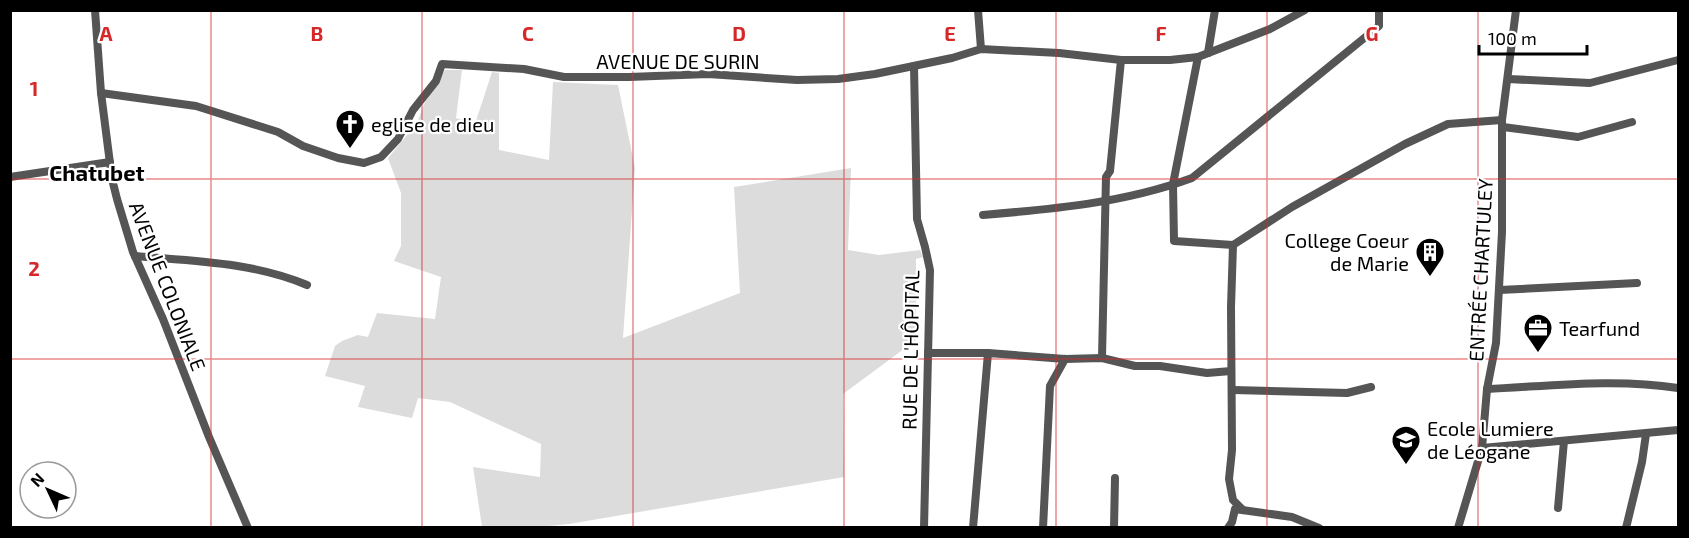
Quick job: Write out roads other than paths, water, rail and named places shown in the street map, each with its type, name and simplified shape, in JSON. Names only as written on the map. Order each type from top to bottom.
[{"type":"street","name":"AVENUE COLONIALE","points":[[95,10],[101,93],[117,199],[135,256],[248,528]]},
{"type":"street","points":[[978,10],[981,49]]},
{"type":"street","points":[[1208,53],[1215,10]]},
{"type":"street","points":[[983,215],[1104,202],[1192,178],[1379,26],[1379,10]]},
{"type":"street","name":"ENTRÉE CHARTULEY","points":[[1458,528],[1482,448],[1487,389],[1496,343],[1502,232],[1503,124],[1516,10]]},
{"type":"street","name":"AVENUE DE SURIN","points":[[101,93],[196,106],[278,132],[303,146],[338,158],[364,163],[381,157],[398,139],[414,110],[436,81],[442,64],[524,69],[564,76],[629,77],[708,74],[797,80],[838,79],[914,66],[981,49],[1059,53],[1121,60],[1170,60],[1198,57],[1270,29],[1302,11]]},
{"type":"street","points":[[1198,57],[1173,184],[1174,241],[1233,245],[1292,207],[1448,124],[1503,124],[1578,137],[1632,122]]},
{"type":"street","points":[[1102,358],[1105,284],[1104,202],[1106,177],[1110,171],[1121,60]]},
{"type":"street","points":[[1508,79],[1590,83],[1678,60]]},
{"type":"street","name":"RUE DE L'HÔPITAL","points":[[914,66],[917,219],[930,270],[924,528]]},
{"type":"street","points":[[10,177],[110,162]]},
{"type":"street","points":[[1233,245],[1232,450],[1229,479],[1233,500],[1243,510]]},
{"type":"street","points":[[135,256],[238,266],[307,285]]},
{"type":"street","points":[[1499,290],[1637,284]]},
{"type":"street","points":[[928,353],[1065,359],[1102,358],[1135,366],[1160,366],[1207,373],[1231,371]]},
{"type":"street","points":[[973,528],[988,354]]},
{"type":"street","points":[[1043,528],[1050,386],[1065,359]]},
{"type":"street","points":[[1487,389],[1614,383],[1649,383],[1678,388]]},
{"type":"street","points":[[1233,390],[1347,393],[1371,387]]},
{"type":"street","points":[[1482,448],[1678,430]]},
{"type":"street","points":[[1626,528],[1642,462],[1646,434]]},
{"type":"street","points":[[1558,508],[1564,441]]},
{"type":"street","points":[[1114,528],[1115,478]]},
{"type":"street","points":[[1228,528],[1235,508],[1292,517],[1318,528]]},
{"type":"place","name":"eglise de dieu","points":[[350,150]]},
{"type":"place","name":"College Coeur de Marie","points":[[1430,278]]},
{"type":"place","name":"Tearfund","points":[[1538,354]]},
{"type":"place","name":"Ecole Lumiere de Léogane","points":[[1406,466]]},
{"type":"district","name":"Chatubet","points":[[97,172]]}]
